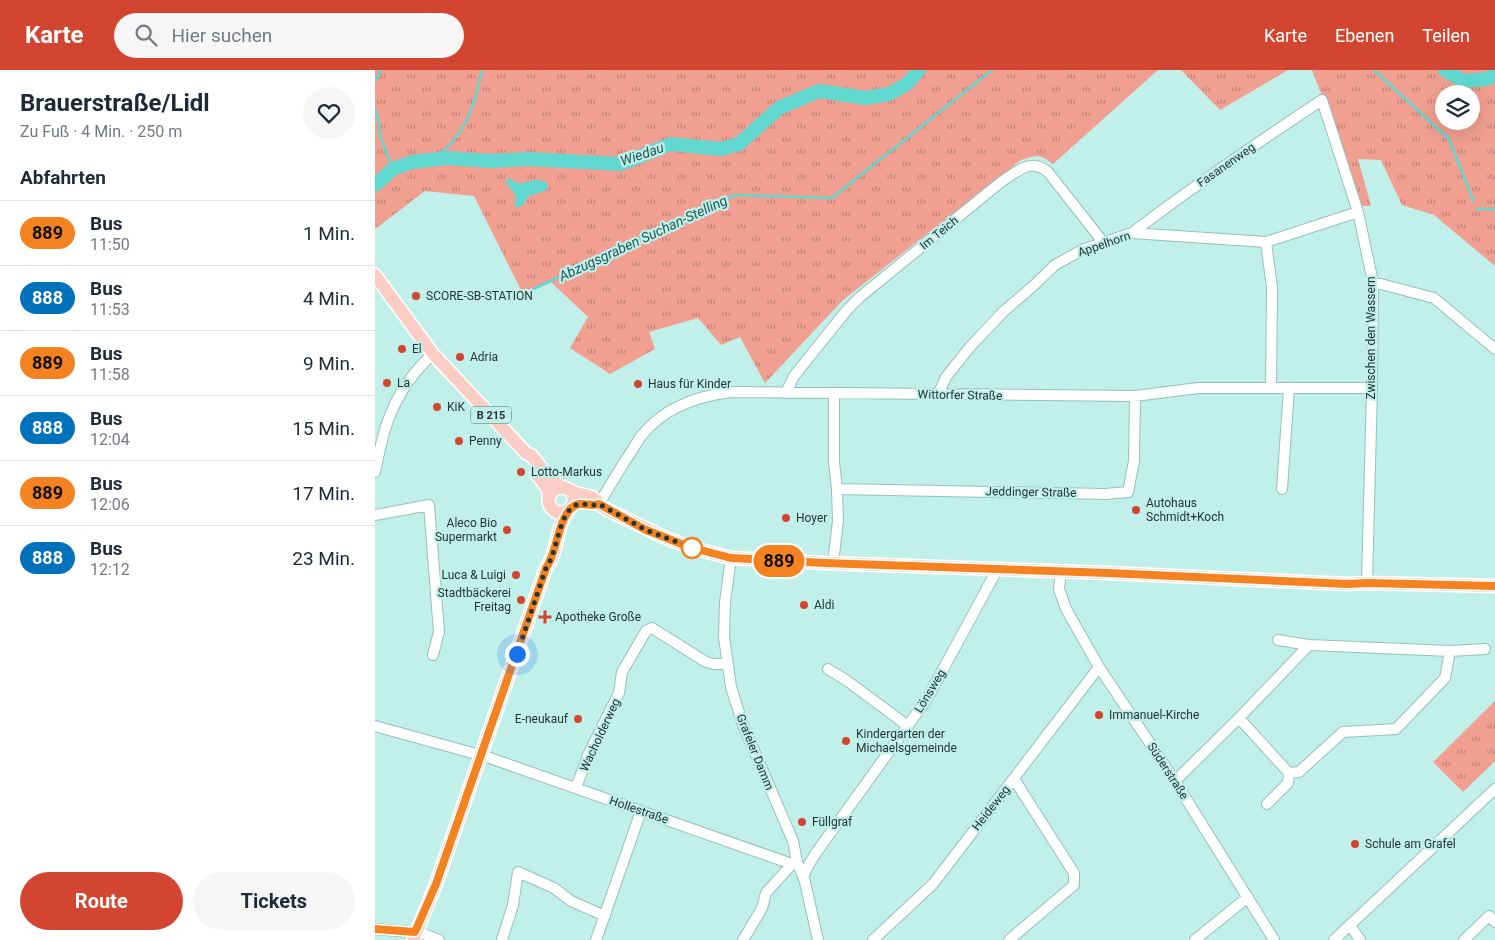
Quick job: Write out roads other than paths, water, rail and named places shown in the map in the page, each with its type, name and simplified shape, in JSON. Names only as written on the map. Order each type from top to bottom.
[{"type":"main road","name":"B 215","points":[[375,275],[433,354],[527,454],[531,455],[549,479],[561,487]]},
{"type":"main road","name":"B 215","points":[[527,454],[532,468],[547,488],[550,503]]},
{"type":"main road","points":[[546,568],[545,562],[554,520],[550,503],[553,490],[566,487],[572,492],[594,498],[599,504],[646,530],[689,547],[731,558],[1348,584],[1495,586]]},
{"type":"main road","points":[[414,936],[436,884],[546,568],[553,556],[563,518],[575,500],[572,492]]},
{"type":"main road","points":[[550,503],[560,512],[579,504],[593,506],[599,504]]},
{"type":"street","name":"Zwischen den Wassern","points":[[1322,100],[1358,212],[1373,282],[1367,583]]},
{"type":"street","name":"Fasanenweg","points":[[1132,233],[1167,206],[1322,100]]},
{"type":"street","name":"Im Teich","points":[[786,393],[794,376],[847,310],[1001,182],[1025,166],[1034,164],[1048,172],[1103,242]]},
{"type":"street","name":"Appelhorn","points":[[938,395],[946,377],[970,347],[1004,311],[1055,265],[1082,250],[1132,233],[1266,242],[1358,212]]},
{"type":"street","points":[[1266,242],[1272,287],[1271,388]]},
{"type":"street","points":[[1373,282],[1434,298],[1495,349]]},
{"type":"street","points":[[375,472],[389,419],[403,389],[417,369],[433,354]]},
{"type":"street","name":"Wittorfer Straße","points":[[599,504],[641,436],[653,424],[675,408],[713,394],[731,392],[1135,396],[1199,388],[1372,388]]},
{"type":"street","points":[[1282,489],[1289,388]]},
{"type":"street","points":[[833,563],[838,522],[834,462],[834,393]]},
{"type":"street","name":"Jeddinger Straße","points":[[837,489],[1105,494],[1128,492],[1134,461],[1135,396]]},
{"type":"street","points":[[375,515],[429,505],[439,632],[433,655]]},
{"type":"street","name":"Grafeler Damm","points":[[731,558],[725,602],[724,637],[727,664],[736,704],[743,725],[793,840],[795,860],[803,877],[818,940]]},
{"type":"street","name":"Lönsweg","points":[[803,877],[816,853],[927,699],[997,570]]},
{"type":"street","name":"Süderstraße","points":[[1061,572],[1059,589],[1066,609],[1099,667],[1175,780],[1274,940]]},
{"type":"street","name":"Wacholderweg","points":[[576,788],[588,756],[619,693],[621,672],[646,630],[652,628],[706,662],[727,664]]},
{"type":"street","points":[[1278,640],[1309,645],[1450,651],[1485,650]]},
{"type":"street","points":[[1175,780],[1239,718],[1309,645]]},
{"type":"street","points":[[1289,773],[1299,772],[1343,732],[1396,728],[1445,678],[1450,651]]},
{"type":"street","name":"Heideweg","points":[[873,940],[933,884],[1099,667]]},
{"type":"street","points":[[828,670],[846,680],[907,726]]},
{"type":"street","points":[[1239,718],[1289,773],[1288,783],[1267,804]]},
{"type":"street","name":"Hollestraße","points":[[375,726],[481,755],[795,860]]},
{"type":"street","points":[[1009,940],[1074,885],[1075,873],[1014,779]]},
{"type":"street","points":[[1334,940],[1494,793]]},
{"type":"street","points":[[596,940],[641,810]]},
{"type":"street","points":[[743,940],[762,908],[765,893],[795,860],[811,858],[816,853]]},
{"type":"street","points":[[502,940],[513,905],[518,872],[554,888],[571,901],[605,916]]},
{"type":"street","points":[[1195,940],[1248,897]]},
{"type":"street","points":[[1464,940],[1489,916],[1495,922]]},
{"type":"street","points":[[1350,925],[1360,940]]},
{"type":"street","points":[[375,929],[439,940]]},
{"type":"water","points":[[508,178],[517,183],[540,180],[546,182],[548,187],[545,191],[529,196],[522,206],[515,207],[515,194],[506,183]]},
{"type":"waterway","points":[[375,81],[381,70]]},
{"type":"waterway","points":[[434,160],[454,139],[467,119],[472,109],[482,70]]},
{"type":"waterway","name":"Wiedau","points":[[375,185],[393,169],[412,162],[447,158],[491,161],[529,159],[621,164],[671,144],[721,149],[739,144],[779,108],[819,91],[866,98],[889,94],[907,84],[919,70]]},
{"type":"waterway","name":"Abzugsgraben Suchan-Stelling","points":[[523,294],[735,195],[832,198],[992,70]]},
{"type":"waterway","name":"Abzugsgraben Suchan-Stelling","points":[[1374,70],[1449,139],[1473,200]]},
{"type":"waterway","points":[[1445,70],[1463,81],[1487,79],[1495,74]]},
{"type":"waterway","points":[[375,109],[380,136],[393,169]]},
{"type":"waterway","name":"Abzugsgraben Suchan-Stelling","points":[[1477,209],[1495,209]]},
{"type":"place","name":"SCORE-SB-STATION","points":[[416,296]]},
{"type":"place","name":"El","points":[[402,349]]},
{"type":"place","name":"Adria","points":[[460,357]]},
{"type":"place","name":"La","points":[[387,383]]},
{"type":"place","name":"Haus für Kinder","points":[[638,384]]},
{"type":"place","name":"KiK","points":[[437,407]]},
{"type":"place","name":"Penny","points":[[459,441]]},
{"type":"place","name":"Lotto-Markus","points":[[521,472]]},
{"type":"place","name":"Autohaus Schmidt+Koch","points":[[1136,510]]},
{"type":"place","name":"Hoyer","points":[[786,518]]},
{"type":"place","name":"Aleco Bio Supermarkt","points":[[507,530]]},
{"type":"place","name":"Luca & Luigi","points":[[516,575]]},
{"type":"place","name":"Stadtbäckerei Freitag","points":[[521,600]]},
{"type":"place","name":"Aldi","points":[[804,605]]},
{"type":"place","name":"Apotheke Große","points":[[545,617]]},
{"type":"place","name":"Immanuel-Kirche","points":[[1099,715]]},
{"type":"place","name":"E-neukauf","points":[[578,719]]},
{"type":"place","name":"Kindergarten der Michaelsgemeinde","points":[[846,741]]},
{"type":"place","name":"Füllgraf","points":[[802,822]]},
{"type":"place","name":"Schule am Grafel","points":[[1355,844]]}]
